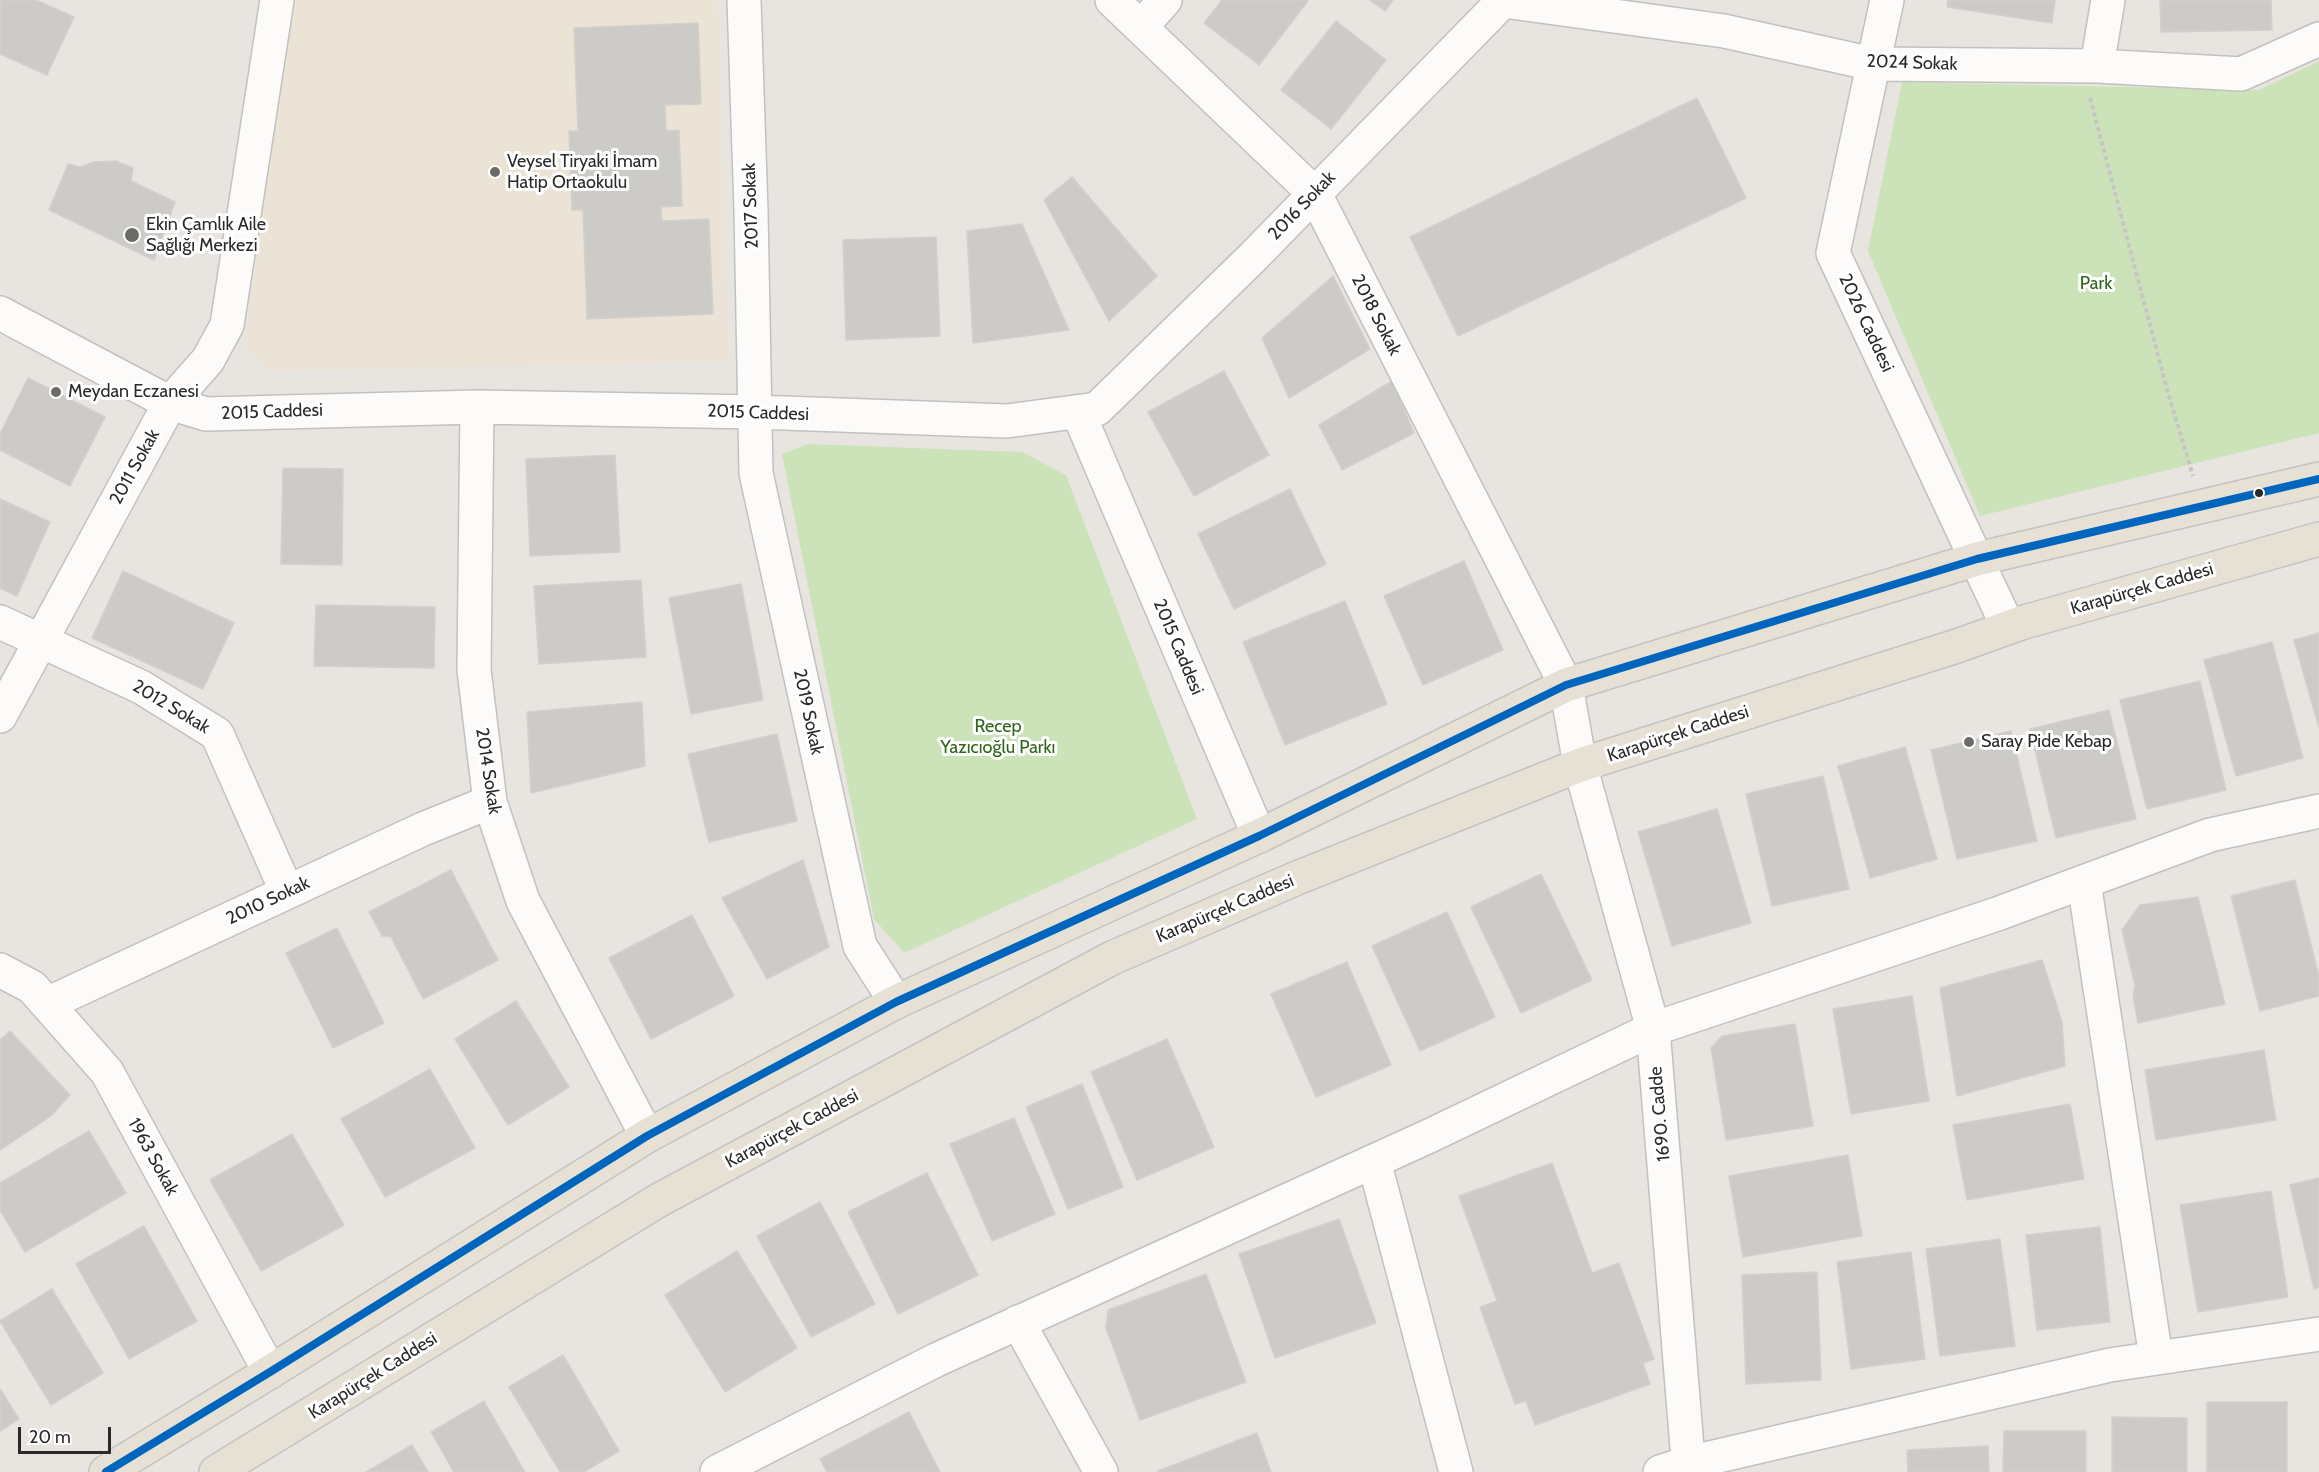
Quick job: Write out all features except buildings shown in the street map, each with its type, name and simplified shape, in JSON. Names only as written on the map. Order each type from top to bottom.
[{"type":"main road","points":[[106,1472],[647,1136],[896,1002],[1260,836],[1566,685],[1977,559],[2319,479]]},
{"type":"main road","name":"Karapürçek Caddesi","points":[[216,1472],[659,1200],[1112,958],[1297,878],[1580,765],[2008,627],[2319,539]]},
{"type":"street","name":"2011 Sokak","points":[[0,716],[170,403],[208,360],[227,325],[277,0]]},
{"type":"street","name":"2017 Sokak","points":[[744,0],[756,412]]},
{"type":"street","name":"2018 Sokak","points":[[1112,0],[1315,194],[1566,685],[1580,765]]},
{"type":"street","points":[[1141,27],[1165,0]]},
{"type":"street","points":[[1503,0],[1524,0]]},
{"type":"street","name":"2024 Sokak","points":[[1503,0],[1724,31],[1873,64],[2097,66],[2241,74],[2319,39]]},
{"type":"street","name":"2016 Sokak","points":[[1077,412],[1097,409],[1315,194],[1503,0]]},
{"type":"street","name":"2026 Caddesi","points":[[1887,0],[1833,253],[2008,627]]},
{"type":"street","points":[[2097,66],[2108,0]]},
{"type":"street","name":"2015 Caddesi","points":[[0,313],[170,403],[206,414],[477,407],[756,412],[1007,422],[1077,412],[1260,836]]},
{"type":"street","name":"2014 Sokak","points":[[477,407],[474,670],[490,802],[523,901],[647,1136]]},
{"type":"street","name":"2019 Sokak","points":[[756,412],[756,473],[860,946],[896,1002]]},
{"type":"street","name":"2012 Sokak","points":[[0,622],[141,687],[217,734],[287,892]]},
{"type":"street","name":"1690. Cadde","points":[[1580,765],[1653,1029],[1679,1469]]},
{"type":"street","name":"2010 Sokak","points":[[47,1004],[423,829],[490,802]]},
{"type":"street","points":[[717,1472],[936,1360],[1374,1161],[1653,1029],[1996,914],[2210,835],[2319,811]]},
{"type":"street","points":[[2084,882],[2156,1358]]},
{"type":"street","name":"1963 Sokak","points":[[0,970],[32,987],[106,1072],[270,1372]]},
{"type":"street","points":[[1374,1161],[1456,1472]]},
{"type":"street","points":[[1018,1322],[1101,1472]]},
{"type":"street","points":[[1679,1469],[2110,1365],[2319,1334]]},
{"type":"path","points":[[2097,66],[2089,93],[2168,393],[2202,506]]},
{"type":"shaded area","name":"Veysel Tiryaki İmam Hatip Ortaokulu","points":[[290,0],[717,0],[728,361],[270,371],[245,345]]},
{"type":"green space","name":"Park","points":[[2319,61],[2319,433],[1980,516],[1868,251],[1902,82],[2259,90]]},
{"type":"green space","name":"Recep Yazıcıoğlu Parkı","points":[[808,444],[1022,452],[1066,475],[1197,819],[904,953],[874,919],[782,454]]},
{"type":"transit line","points":[[106,1472],[647,1136],[896,1002],[1259,836],[1566,685],[1977,559],[2319,479]]},
{"type":"place","name":"Veysel Tiryaki İmam Hatip Ortaokulu","points":[[495,172]]},
{"type":"place","name":"Ekin Çamlık Aile Sağlığı Merkezi","points":[[132,235]]},
{"type":"place","name":"Meydan Eczanesi","points":[[56,392]]},
{"type":"place","name":"Saray Pide Kebap","points":[[1969,742]]}]
